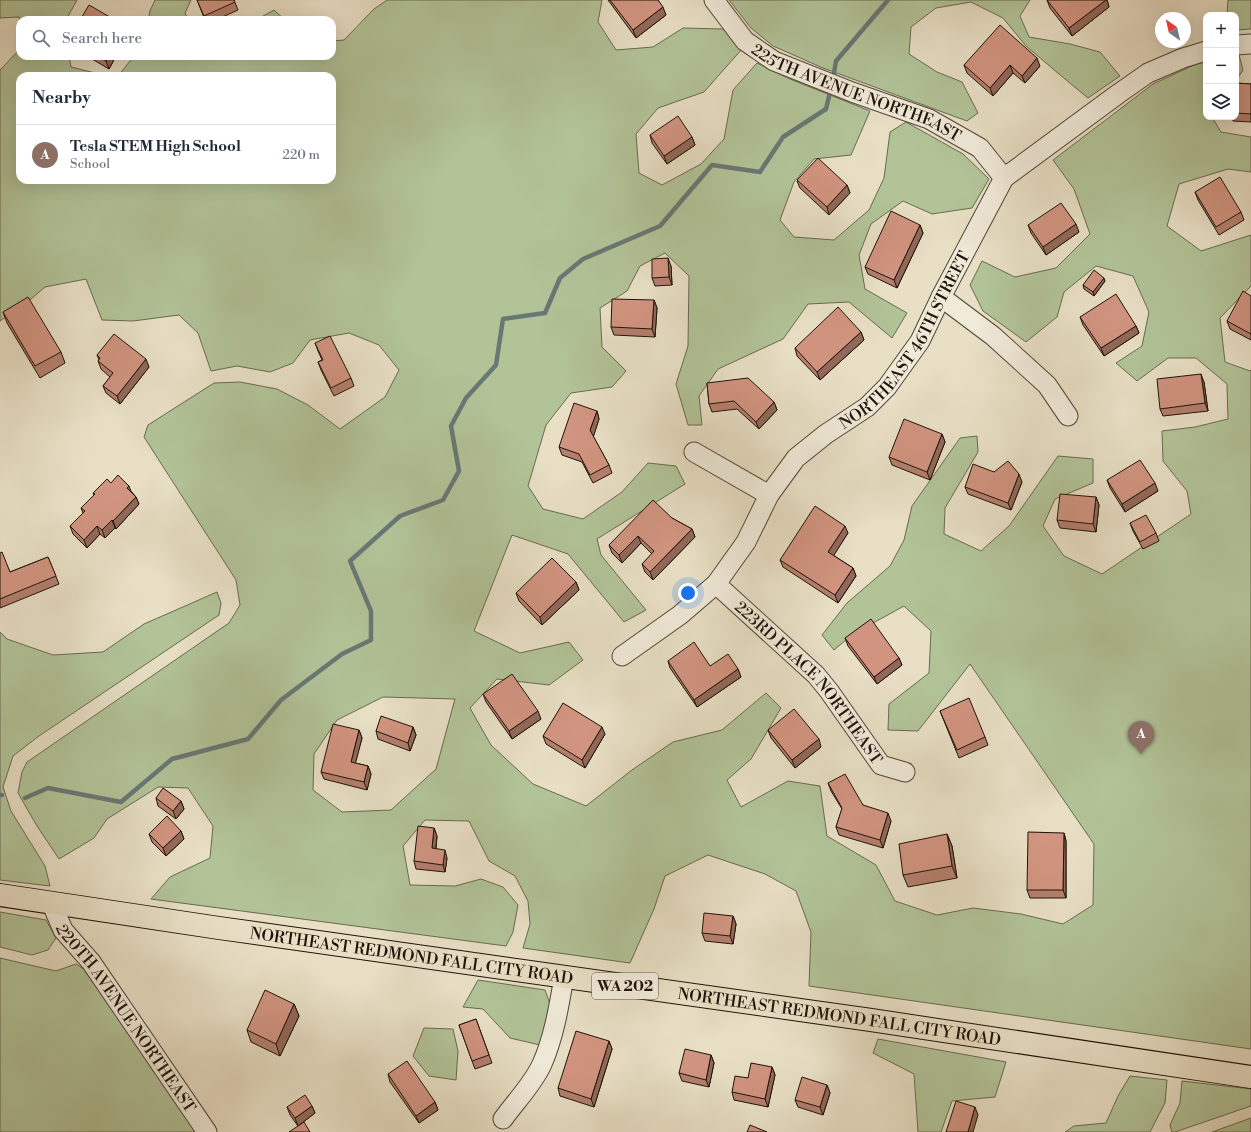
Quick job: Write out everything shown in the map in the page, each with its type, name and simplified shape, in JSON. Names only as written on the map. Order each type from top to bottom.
[{"type":"main road","name":"NORTHEAST REDMOND FALL CITY ROAD","points":[[0,895],[564,978],[871,1020],[1251,1077]]},
{"type":"street","name":"225TH AVENUE NORTHEAST","points":[[714,0],[745,41],[774,61],[852,92],[929,119],[980,148],[1004,178]]},
{"type":"street","points":[[1239,45],[1251,44]]},
{"type":"street","name":"NORTHEAST 46TH STREET","points":[[622,656],[680,615],[716,584],[746,542],[769,495],[796,458],[826,434],[867,406],[887,387],[920,341],[941,297],[1004,178],[1148,73],[1183,58],[1203,52]]},
{"type":"street","points":[[941,297],[992,336],[1047,385],[1068,416]]},
{"type":"street","points":[[694,452],[769,495]]},
{"type":"street","name":"223RD PLACE NORTHEAST","points":[[716,584],[816,675],[881,765],[905,772]]},
{"type":"street","name":"220TH AVENUE NORTHEAST","points":[[51,902],[63,930],[91,962],[207,1132]]},
{"type":"street","points":[[503,1118],[531,1082],[542,1064],[555,1025],[564,978]]},
{"type":"green space","points":[[0,0],[77,0],[68,16],[16,16],[0,18]]},
{"type":"green space","points":[[155,0],[191,0],[185,13],[186,16],[149,16]]},
{"type":"green space","points":[[387,0],[602,0],[598,22],[616,50],[653,47],[683,28],[723,29],[742,49],[704,92],[658,108],[636,134],[639,173],[662,185],[701,164],[724,139],[733,90],[757,63],[790,79],[870,111],[851,155],[814,159],[794,182],[780,220],[794,237],[834,240],[869,210],[884,178],[890,132],[906,122],[963,154],[989,179],[972,208],[932,214],[903,201],[871,224],[859,255],[865,289],[907,313],[892,338],[849,302],[808,304],[783,339],[718,369],[699,396],[702,425],[688,425],[676,384],[688,346],[689,276],[665,253],[640,266],[627,291],[600,308],[602,347],[626,371],[612,387],[571,393],[546,425],[528,486],[543,509],[583,519],[622,492],[648,463],[676,466],[685,484],[597,539],[601,555],[646,610],[624,622],[568,554],[512,535],[474,631],[520,653],[569,642],[583,660],[549,685],[497,679],[470,708],[491,745],[533,784],[586,806],[632,770],[673,742],[722,730],[766,693],[781,708],[751,759],[727,780],[741,807],[788,781],[820,786],[827,836],[876,865],[895,901],[937,915],[973,908],[1021,914],[1063,924],[1093,905],[1094,844],[970,664],[918,731],[888,730],[889,704],[929,673],[931,631],[904,606],[853,634],[834,650],[822,635],[847,603],[890,566],[904,540],[912,506],[960,438],[977,436],[978,452],[945,508],[944,534],[981,551],[1009,526],[1058,456],[1093,459],[1093,483],[1055,499],[1043,526],[1064,556],[1102,574],[1191,514],[1187,491],[1163,461],[1162,431],[1195,427],[1228,419],[1227,384],[1196,358],[1168,358],[1137,381],[1116,363],[1142,346],[1149,312],[1133,276],[1096,266],[1064,292],[1057,317],[1026,342],[983,311],[970,285],[982,261],[1015,277],[1056,268],[1090,234],[1074,189],[1053,160],[1153,84],[1196,64],[1203,63],[1203,120],[1214,120],[1221,132],[1251,137],[1251,172],[1228,169],[1179,184],[1167,226],[1201,251],[1251,235],[1251,286],[1220,318],[1225,362],[1250,371],[1251,370],[1251,1049],[809,986],[811,932],[796,891],[765,874],[708,855],[665,876],[654,909],[630,963],[523,948],[530,924],[528,901],[515,876],[489,861],[469,821],[425,820],[403,846],[410,885],[455,886],[481,879],[503,887],[518,905],[513,932],[506,946],[151,899],[170,877],[210,858],[213,826],[188,788],[158,787],[107,819],[94,838],[59,859],[37,826],[18,793],[22,772],[27,762],[229,623],[240,605],[236,580],[144,437],[148,425],[214,383],[240,382],[277,389],[308,405],[340,429],[385,397],[399,370],[379,345],[349,333],[310,340],[293,363],[270,372],[237,366],[211,371],[198,333],[179,315],[133,321],[102,320],[86,279],[45,287],[24,305],[0,321],[0,70],[16,53],[16,60],[70,60],[71,67],[91,72],[16,72],[16,184],[336,184],[336,72],[121,72],[131,60],[336,60],[336,41],[344,40],[374,9]],"holes":[[[383,697],[455,699],[436,769],[391,810],[342,812],[313,790],[314,754],[337,720]]]},
{"type":"green space","points":[[729,0],[1030,0],[1020,16],[1029,37],[1070,44],[1100,52],[1120,76],[1088,98],[1026,46],[1003,18],[971,2],[936,8],[911,27],[909,54],[937,72],[962,82],[978,113],[967,121],[823,68],[773,46],[751,28]]},
{"type":"green space","points":[[1228,0],[1251,0],[1251,29],[1239,30],[1239,12],[1227,12]]},
{"type":"green space","points":[[274,10],[281,16],[263,16]]},
{"type":"green space","points":[[1239,55],[1243,70],[1239,76]]},
{"type":"green space","points":[[217,592],[221,603],[219,615],[39,736],[13,756],[3,787],[11,811],[45,866],[50,886],[0,880],[0,632],[7,639],[53,655],[103,652],[144,624]]},
{"type":"green space","points":[[0,912],[46,920],[56,938],[48,950],[32,955],[0,947]]},
{"type":"green space","points":[[0,958],[56,971],[76,964],[88,972],[198,1132],[0,1132]]},
{"type":"green space","points":[[478,980],[545,990],[550,1004],[540,1045],[510,1038],[483,1009],[463,1007]]},
{"type":"green space","points":[[424,1028],[453,1029],[458,1051],[456,1080],[429,1076],[413,1056]]},
{"type":"green space","points":[[878,1039],[1006,1062],[995,1097],[952,1101],[941,1132],[918,1132],[914,1074],[873,1053]]},
{"type":"green space","points":[[1130,1076],[1167,1080],[1165,1103],[1150,1132],[1065,1132],[1074,1126],[1106,1123],[1118,1096]]},
{"type":"green space","points":[[1182,1081],[1251,1089],[1251,1106],[1172,1132],[1170,1125],[1180,1103]]},
{"type":"green space","points":[[1251,1118],[1251,1132],[1212,1132]]},
{"type":"building","points":[[197,0],[234,0],[235,2],[204,16]]},
{"type":"building","points":[[610,0],[658,0],[663,7],[633,30]]},
{"type":"building","points":[[1047,0],[1106,0],[1069,28]]},
{"type":"building","points":[[89,5],[108,16],[82,16]]},
{"type":"building","points":[[1000,25],[1037,58],[1022,76],[1010,65],[990,88],[964,65]]},
{"type":"building","points":[[1239,83],[1251,84],[1251,114],[1239,113]]},
{"type":"building","points":[[678,116],[692,137],[664,156],[650,135]]},
{"type":"building","points":[[818,158],[847,185],[827,207],[797,180]]},
{"type":"building","points":[[1220,177],[1241,212],[1216,227],[1195,192]]},
{"type":"building","points":[[1061,203],[1076,224],[1043,247],[1028,225]]},
{"type":"building","points":[[891,211],[920,225],[894,280],[865,267]]},
{"type":"building","points":[[668,258],[669,277],[652,278],[652,259]]},
{"type":"building","points":[[1094,270],[1104,278],[1093,292],[1083,285]]},
{"type":"building","points":[[1243,291],[1251,296],[1251,334],[1227,321]]},
{"type":"building","points":[[1116,294],[1136,326],[1101,348],[1080,317]]},
{"type":"building","points":[[28,297],[61,352],[35,366],[3,312]]},
{"type":"building","points":[[612,299],[654,300],[652,329],[611,327]]},
{"type":"building","points":[[838,307],[861,332],[817,372],[795,348]]},
{"type":"building","points":[[114,334],[146,359],[117,396],[103,386],[113,373],[98,361],[100,358],[97,355]]},
{"type":"building","points":[[330,336],[351,378],[331,388],[318,362],[323,360],[315,343]]},
{"type":"building","points":[[1201,374],[1205,403],[1160,409],[1157,379]]},
{"type":"building","points":[[748,378],[774,402],[756,422],[734,401],[709,404],[707,383]]},
{"type":"building","points":[[574,403],[597,411],[590,430],[609,465],[590,475],[579,454],[559,447]]},
{"type":"building","points":[[904,419],[942,434],[927,472],[889,457]]},
{"type":"building","points":[[1140,460],[1155,483],[1122,504],[1107,480]]},
{"type":"building","points":[[1008,461],[1019,474],[1008,503],[965,487],[973,464],[994,472]]},
{"type":"building","points":[[118,475],[129,486],[127,488],[136,497],[113,521],[112,520],[102,530],[97,526],[84,540],[70,526],[85,511],[81,508],[95,494],[93,493],[107,479],[111,483]]},
{"type":"building","points":[[1060,494],[1096,497],[1093,524],[1057,520]]},
{"type":"building","points":[[653,500],[672,518],[692,529],[650,572],[642,564],[654,551],[638,536],[619,555],[609,545]]},
{"type":"building","points":[[815,506],[845,526],[828,552],[853,568],[835,595],[780,560]]},
{"type":"building","points":[[1146,515],[1156,533],[1140,542],[1130,523]]},
{"type":"building","points":[[2,552],[10,572],[48,557],[56,576],[0,599],[0,553]]},
{"type":"building","points":[[552,558],[576,582],[540,617],[516,593]]},
{"type":"building","points":[[871,619],[899,658],[874,677],[845,638]]},
{"type":"building","points":[[694,642],[710,666],[728,654],[738,669],[694,700],[668,661]]},
{"type":"building","points":[[512,674],[538,711],[509,731],[483,694]]},
{"type":"building","points":[[969,698],[985,737],[957,750],[940,711]]},
{"type":"building","points":[[563,703],[602,727],[582,760],[543,736]]},
{"type":"building","points":[[794,709],[819,739],[792,760],[768,730]]},
{"type":"building","points":[[381,716],[413,727],[408,743],[376,731]]},
{"type":"building","points":[[333,724],[359,730],[351,762],[368,766],[364,782],[321,772]]},
{"type":"building","points":[[845,774],[863,805],[888,813],[880,840],[836,827],[842,808],[828,783]]},
{"type":"building","points":[[163,788],[181,801],[173,811],[156,798]]},
{"type":"building","points":[[167,816],[181,831],[163,848],[149,834]]},
{"type":"building","points":[[418,826],[434,828],[432,848],[445,850],[443,865],[414,861]]},
{"type":"building","points":[[1028,832],[1064,833],[1063,890],[1027,890]]},
{"type":"building","points":[[947,834],[952,866],[903,875],[899,844]]},
{"type":"building","points":[[704,913],[733,916],[730,936],[702,933]]},
{"type":"building","points":[[265,990],[294,1004],[276,1044],[247,1030]]},
{"type":"building","points":[[476,1019],[489,1055],[472,1061],[459,1025]]},
{"type":"building","points":[[576,1031],[609,1041],[591,1099],[558,1088]]},
{"type":"building","points":[[685,1049],[711,1055],[706,1080],[679,1073]]},
{"type":"building","points":[[407,1061],[435,1102],[416,1116],[388,1074]]},
{"type":"building","points":[[751,1063],[772,1067],[765,1099],[732,1092],[735,1076],[748,1078]]},
{"type":"building","points":[[802,1077],[827,1085],[820,1107],[795,1100]]},
{"type":"building","points":[[305,1095],[312,1106],[295,1118],[287,1107]]},
{"type":"building","points":[[956,1101],[975,1107],[968,1132],[946,1132]]},
{"type":"building","points":[[304,1122],[310,1132],[289,1132]]},
{"type":"building","points":[[750,1125],[767,1132],[747,1132]]},
{"type":"waterway","points":[[833,79],[836,61],[888,0]]},
{"type":"waterway","points":[[25,798],[48,788],[121,802],[172,759],[248,739],[281,700],[342,654],[371,640],[371,611],[350,561],[400,516],[443,500],[459,471],[451,426],[466,398],[496,365],[503,319],[545,313],[560,278],[583,259],[660,226],[712,165],[760,172],[783,137],[826,109],[831,88]]},
{"type":"place","name":"Tesla STEM High School","points":[[1141,754]]}]
